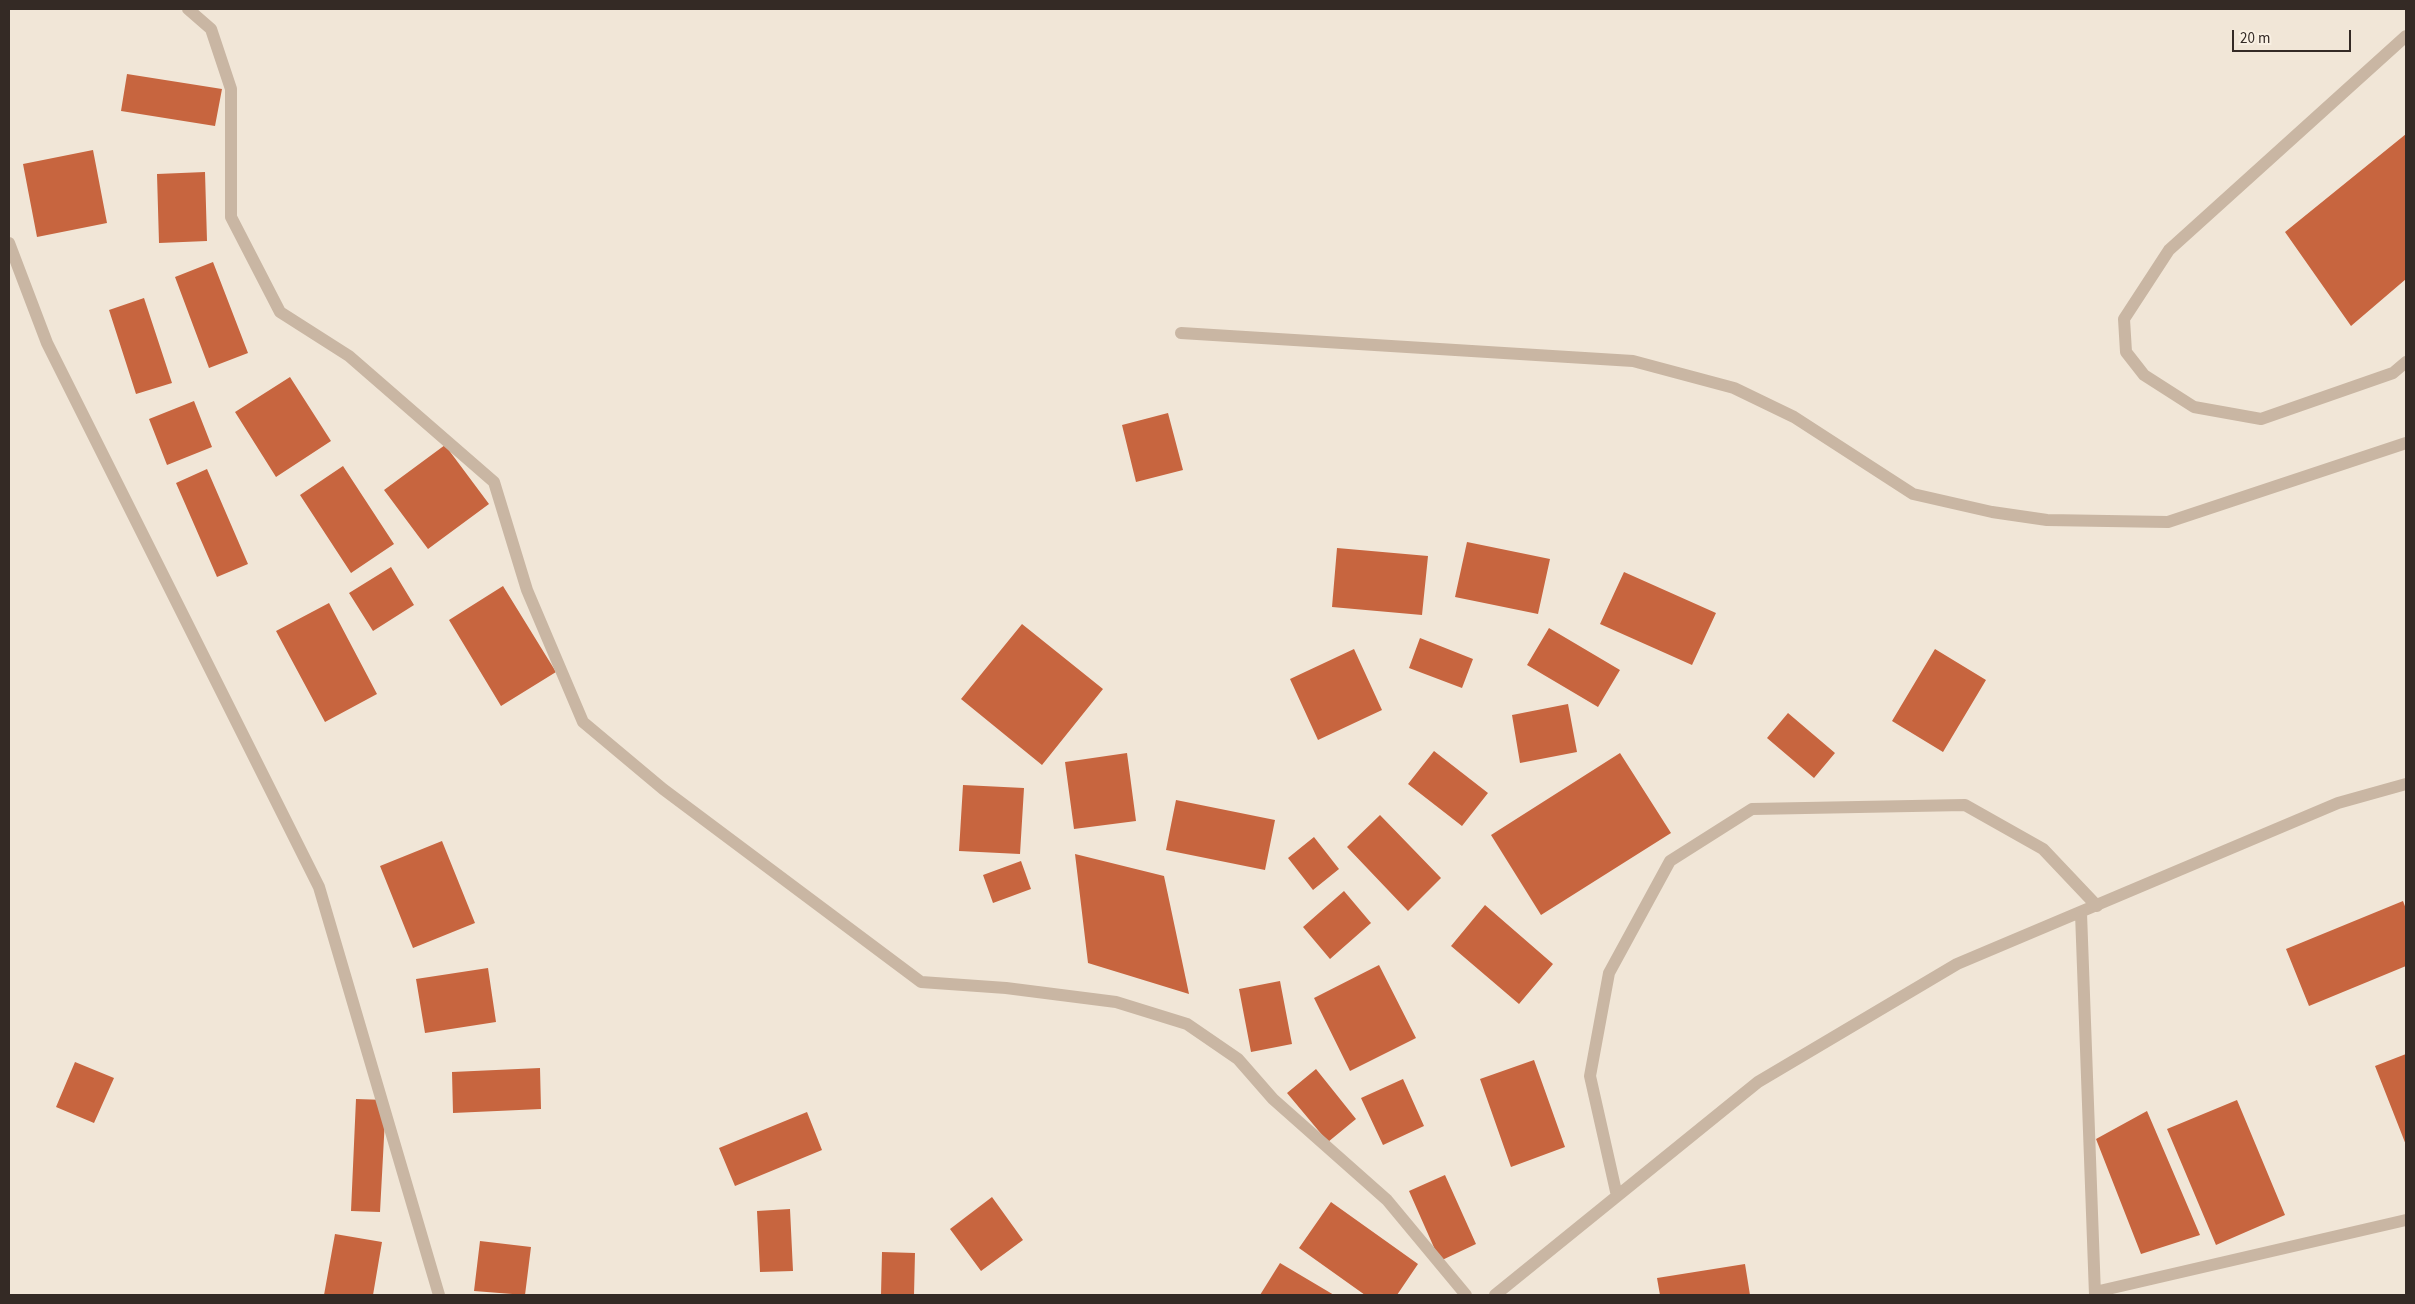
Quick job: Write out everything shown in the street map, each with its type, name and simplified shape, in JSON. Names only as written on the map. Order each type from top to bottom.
[{"type":"street","points":[[188,9],[211,29],[231,89],[231,217],[280,312],[349,356],[494,482],[527,590],[583,722],[663,789],[921,982],[1006,988],[1116,1002],[1187,1024],[1238,1059],[1273,1099],[1387,1200],[1466,1295]]},
{"type":"street","points":[[2406,36],[2169,250],[2124,319],[2126,352],[2144,375],[2194,408],[2261,419],[2393,373],[2406,362]]},
{"type":"street","points":[[9,243],[47,343],[319,887],[439,1295]]},
{"type":"street","points":[[1181,333],[1633,361],[1734,388],[1794,418],[1914,494],[1992,512],[2047,520],[2168,522],[2406,443]]},
{"type":"street","points":[[1496,1295],[1758,1082],[1957,964],[2338,803],[2406,784]]},
{"type":"street","points":[[1617,1196],[1590,1076],[1610,973],[1670,860],[1752,809],[1965,805],[2043,848],[2097,906]]},
{"type":"street","points":[[2082,912],[2095,1293],[2406,1220]]},
{"type":"building","points":[[127,74],[222,89],[215,126],[121,111]]},
{"type":"building","points":[[2406,134],[2406,279],[2351,326],[2285,232]]},
{"type":"building","points":[[93,150],[107,223],[37,237],[23,164]]},
{"type":"building","points":[[205,172],[207,241],[159,243],[157,174]]},
{"type":"building","points":[[213,262],[248,353],[209,368],[175,277]]},
{"type":"building","points":[[144,298],[172,383],[136,394],[109,310]]},
{"type":"building","points":[[290,377],[331,441],[276,477],[235,412]]},
{"type":"building","points":[[194,401],[212,447],[167,465],[149,419]]},
{"type":"building","points":[[1168,413],[1183,470],[1136,482],[1122,425]]},
{"type":"building","points":[[445,445],[489,504],[428,549],[384,490]]},
{"type":"building","points":[[343,466],[394,544],[351,573],[300,495]]},
{"type":"building","points":[[207,469],[248,564],[217,577],[176,483]]},
{"type":"building","points":[[1467,542],[1550,559],[1538,614],[1455,597]]},
{"type":"building","points":[[1337,548],[1428,556],[1422,615],[1332,607]]},
{"type":"building","points":[[391,567],[414,605],[373,631],[349,593]]},
{"type":"building","points":[[1624,572],[1716,613],[1692,665],[1600,624]]},
{"type":"building","points":[[503,586],[556,672],[501,706],[449,620]]},
{"type":"building","points":[[329,603],[377,694],[325,722],[276,631]]},
{"type":"building","points":[[1022,624],[1103,689],[1042,765],[961,699]]},
{"type":"building","points":[[1549,628],[1620,670],[1598,707],[1527,665]]},
{"type":"building","points":[[1420,638],[1473,659],[1462,688],[1409,668]]},
{"type":"building","points":[[1354,649],[1382,710],[1318,740],[1290,679]]},
{"type":"building","points":[[1935,649],[1986,680],[1943,752],[1892,721]]},
{"type":"building","points":[[1568,704],[1577,752],[1520,763],[1512,715]]},
{"type":"building","points":[[1788,713],[1835,753],[1814,778],[1767,738]]},
{"type":"building","points":[[1434,751],[1488,793],[1462,826],[1408,784]]},
{"type":"building","points":[[1127,753],[1136,821],[1074,829],[1065,762]]},
{"type":"building","points":[[1620,753],[1671,833],[1541,915],[1491,835]]},
{"type":"building","points":[[963,785],[1024,788],[1020,854],[959,851]]},
{"type":"building","points":[[1176,800],[1275,820],[1265,870],[1166,850]]},
{"type":"building","points":[[1380,815],[1441,878],[1408,911],[1347,847]]},
{"type":"building","points":[[1314,837],[1339,869],[1313,890],[1288,858]]},
{"type":"building","points":[[442,841],[475,923],[413,948],[380,866]]},
{"type":"building","points":[[1075,854],[1164,876],[1189,994],[1088,963]]},
{"type":"building","points":[[1021,861],[1031,889],[993,903],[983,875]]},
{"type":"building","points":[[1344,891],[1371,923],[1330,959],[1303,927]]},
{"type":"building","points":[[2403,901],[2406,909],[2406,966],[2309,1006],[2286,949]]},
{"type":"building","points":[[1485,905],[1553,964],[1519,1004],[1451,946]]},
{"type":"building","points":[[1379,965],[1416,1038],[1350,1071],[1314,998]]},
{"type":"building","points":[[488,968],[496,1022],[425,1033],[416,979]]},
{"type":"building","points":[[1280,981],[1292,1044],[1251,1052],[1239,989]]},
{"type":"building","points":[[2406,1054],[2406,1145],[2375,1066]]},
{"type":"building","points":[[1534,1060],[1565,1147],[1511,1167],[1480,1079]]},
{"type":"building","points":[[75,1062],[114,1078],[94,1123],[56,1107]]},
{"type":"building","points":[[540,1068],[541,1109],[453,1113],[452,1072]]},
{"type":"building","points":[[1316,1069],[1356,1119],[1328,1142],[1287,1093]]},
{"type":"building","points":[[1403,1079],[1424,1126],[1383,1145],[1361,1098]]},
{"type":"building","points":[[356,1099],[386,1100],[380,1212],[351,1211]]},
{"type":"building","points":[[2237,1100],[2285,1215],[2216,1245],[2167,1129]]},
{"type":"building","points":[[2147,1111],[2200,1235],[2141,1254],[2096,1139]]},
{"type":"building","points":[[807,1112],[822,1150],[735,1186],[719,1148]]},
{"type":"building","points":[[1445,1175],[1476,1244],[1440,1261],[1409,1191]]},
{"type":"building","points":[[992,1197],[1023,1240],[981,1271],[950,1229]]},
{"type":"building","points":[[1331,1202],[1418,1264],[1397,1295],[1365,1295],[1299,1248]]},
{"type":"building","points":[[790,1209],[793,1271],[760,1272],[757,1211]]},
{"type":"building","points":[[335,1234],[382,1242],[373,1295],[324,1295]]},
{"type":"building","points":[[480,1241],[531,1247],[525,1295],[474,1291]]},
{"type":"building","points":[[882,1252],[915,1253],[914,1295],[881,1295]]},
{"type":"building","points":[[1280,1263],[1334,1295],[1260,1295]]},
{"type":"building","points":[[1745,1264],[1750,1295],[1660,1295],[1657,1278]]}]
